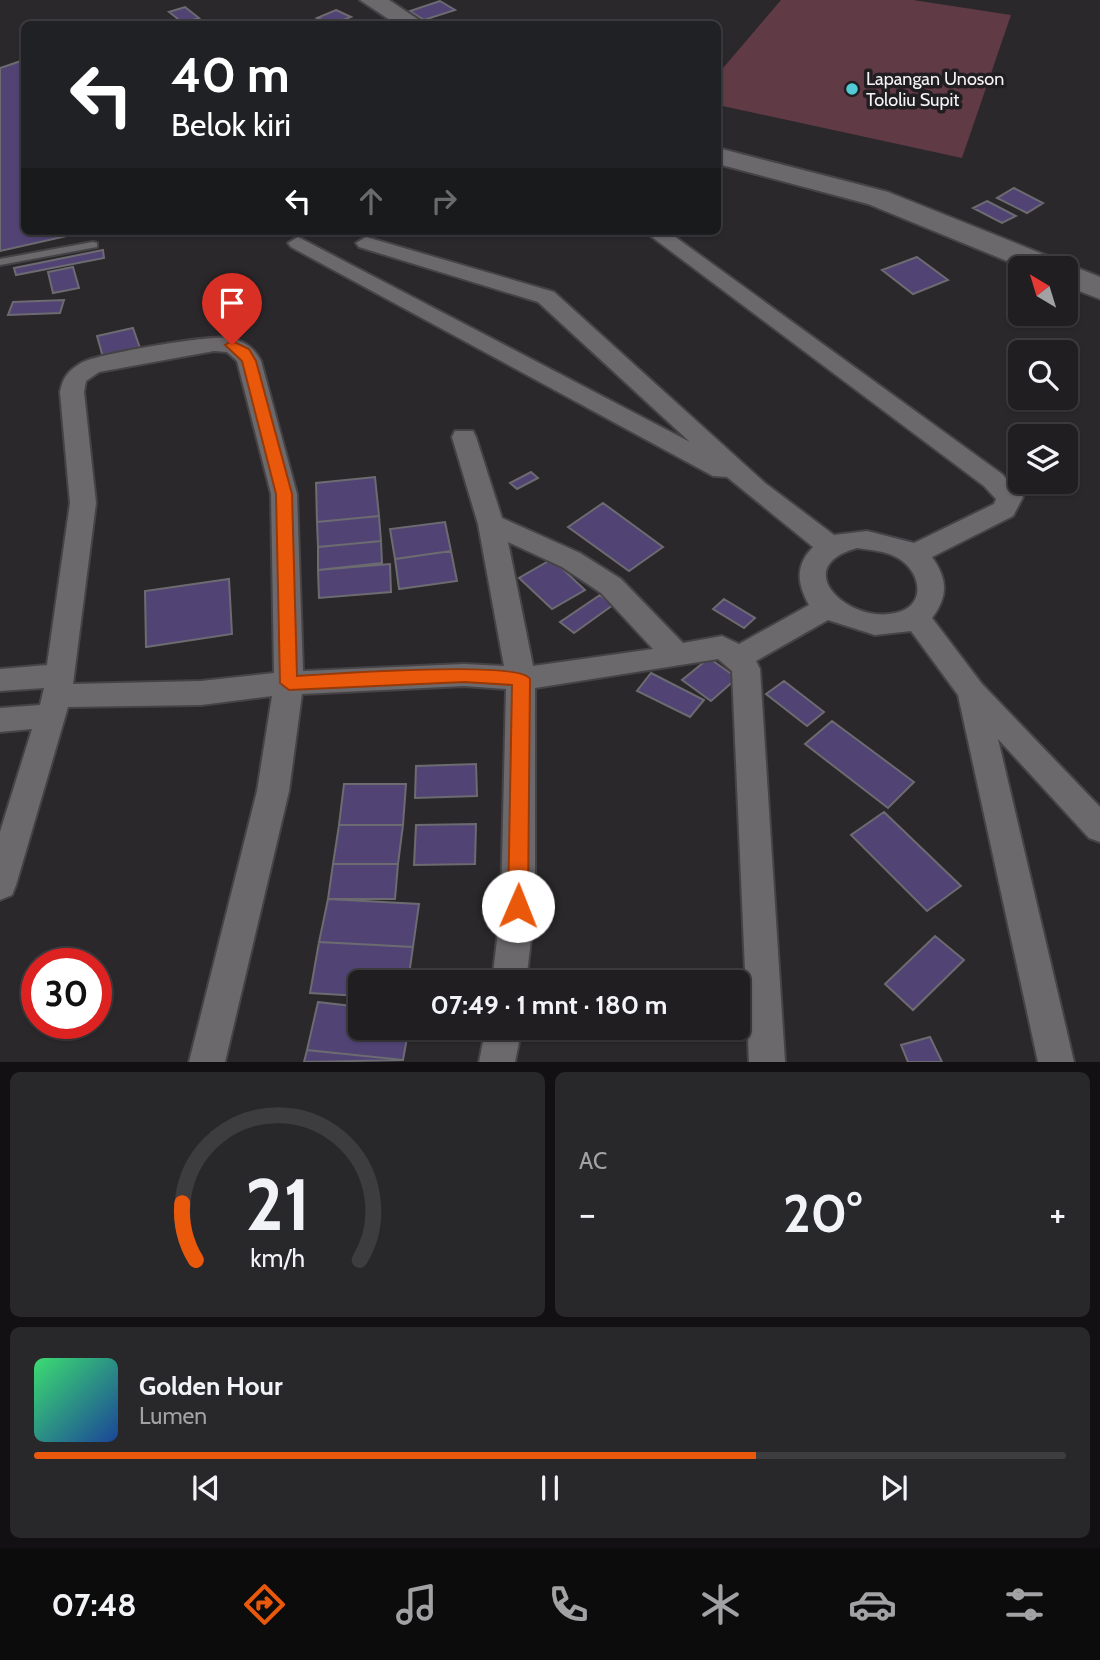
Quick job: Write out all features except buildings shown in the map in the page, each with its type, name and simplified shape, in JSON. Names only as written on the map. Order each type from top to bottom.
[{"type":"main road","points":[[372,0],[408,21]]},
{"type":"main road","points":[[721,157],[878,198],[1022,256]]},
{"type":"main road","points":[[1078,279],[1100,289]]},
{"type":"street","points":[[659,235],[993,480],[1010,497],[1004,510],[914,555]]},
{"type":"street","points":[[344,266],[373,237],[546,298],[756,489],[830,546]]},
{"type":"street","points":[[298,243],[756,489]]},
{"type":"street","points":[[0,885],[56,696],[83,503],[72,392],[75,378],[92,366],[225,344],[239,348],[247,356],[284,494],[289,683],[273,791],[207,1062]]},
{"type":"street","points":[[464,438],[491,524],[521,679],[518,906],[510,970]]},
{"type":"street","points":[[491,524],[571,559],[611,586],[677,655]]},
{"type":"street","points":[[857,538],[887,542],[914,555],[930,576],[931,599],[916,617],[888,626],[856,622],[828,607],[813,586],[814,563],[830,546],[857,538]]},
{"type":"street","points":[[738,658],[828,607]]},
{"type":"street","points":[[916,617],[972,692],[1100,828]]},
{"type":"street","points":[[0,680],[56,696],[201,693],[289,683],[464,675],[521,679],[722,647],[738,658],[746,669],[767,1062]]},
{"type":"street","points":[[972,692],[1056,1062]]},
{"type":"street","points":[[0,720],[56,696]]},
{"type":"street","points":[[497,1062],[501,1040]]},
{"type":"lane","points":[[0,262],[93,244]]},
{"type":"shaded area","name":"Lapangan Unoson Tololiu Supit","points":[[781,0],[913,0],[1011,15],[962,158],[721,106],[721,70]]},
{"type":"place","name":"Lapangan Unoson Tololiu Supit","points":[[852,89]]},
{"type":"route","points":[[232,345],[244,352],[249,361],[284,494],[289,683],[464,675],[521,679],[518,906]]}]
